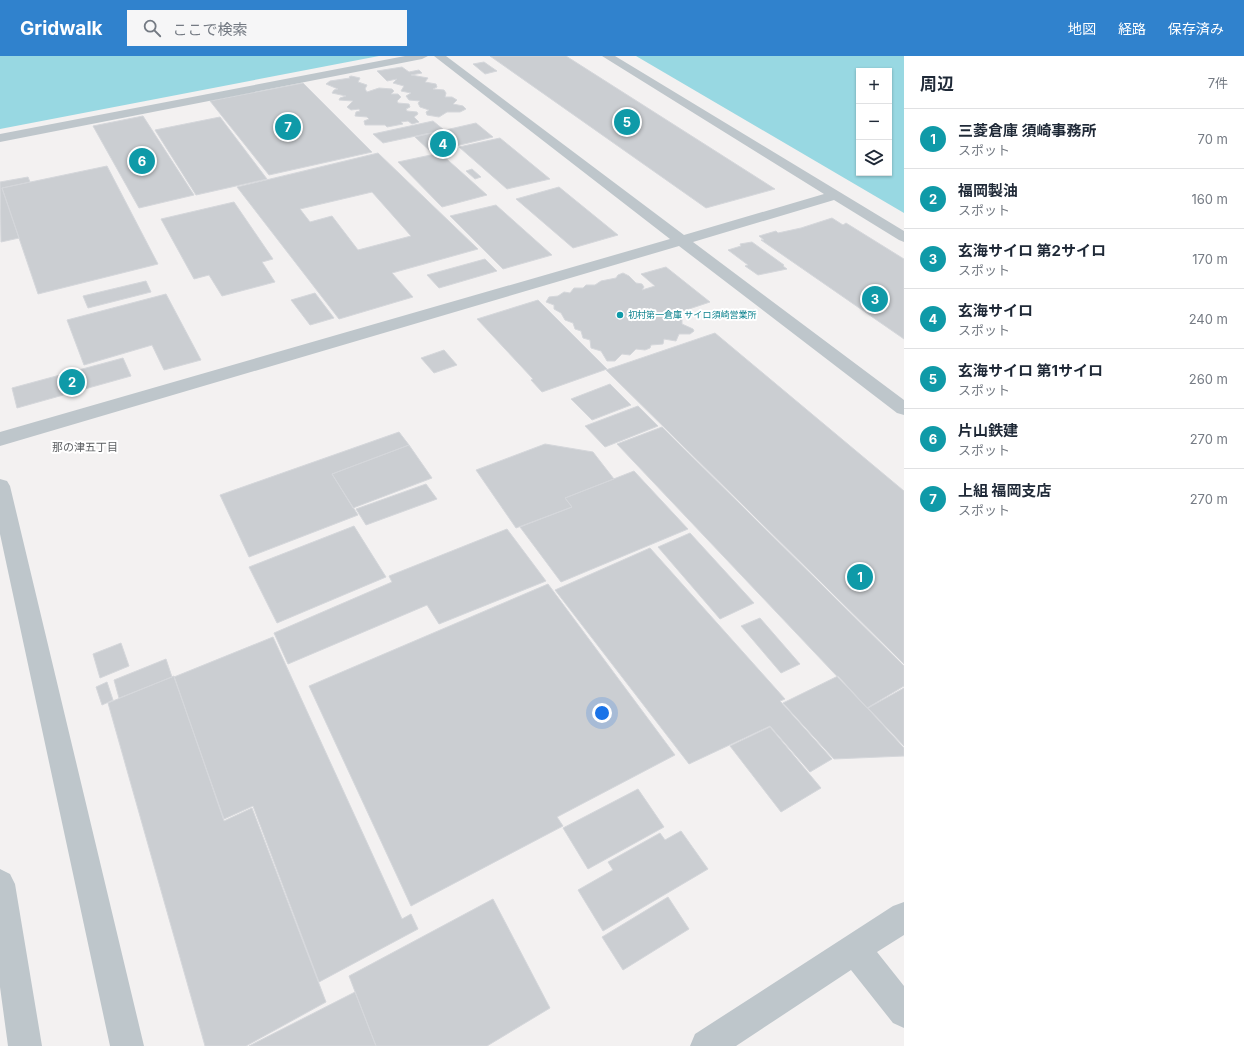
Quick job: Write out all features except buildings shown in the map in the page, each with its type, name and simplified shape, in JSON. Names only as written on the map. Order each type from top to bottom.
[{"type":"street","points":[[0,138],[422,56]]},
{"type":"street","points":[[439,56],[904,409]]},
{"type":"street","points":[[607,56],[904,237]]},
{"type":"street","points":[[0,439],[836,195]]},
{"type":"street","points":[[0,486],[127,1046]]},
{"type":"street","points":[[0,884],[25,1046]]},
{"type":"street","points":[[706,1046],[904,917]]},
{"type":"street","points":[[855,949],[904,1012]]},
{"type":"water","points":[[0,56],[379,56],[0,129]]},
{"type":"water","points":[[636,56],[904,56],[904,213]]},
{"type":"place","name":"玄海サイロ 第1サイロ","points":[[627,122]]},
{"type":"place","name":"上組 福岡支店","points":[[288,127]]},
{"type":"place","name":"玄海サイロ","points":[[443,144]]},
{"type":"place","name":"片山鉄建","points":[[142,161]]},
{"type":"place","name":"玄海サイロ 第2サイロ","points":[[875,299]]},
{"type":"place","name":"初村第一倉庫 サイロ須崎営業所","points":[[620,315]]},
{"type":"place","name":"福岡製油","points":[[72,382]]},
{"type":"place","name":"三菱倉庫 須崎事務所","points":[[860,577]]},
{"type":"district","name":"那の津五丁目","points":[[85,447]]}]
